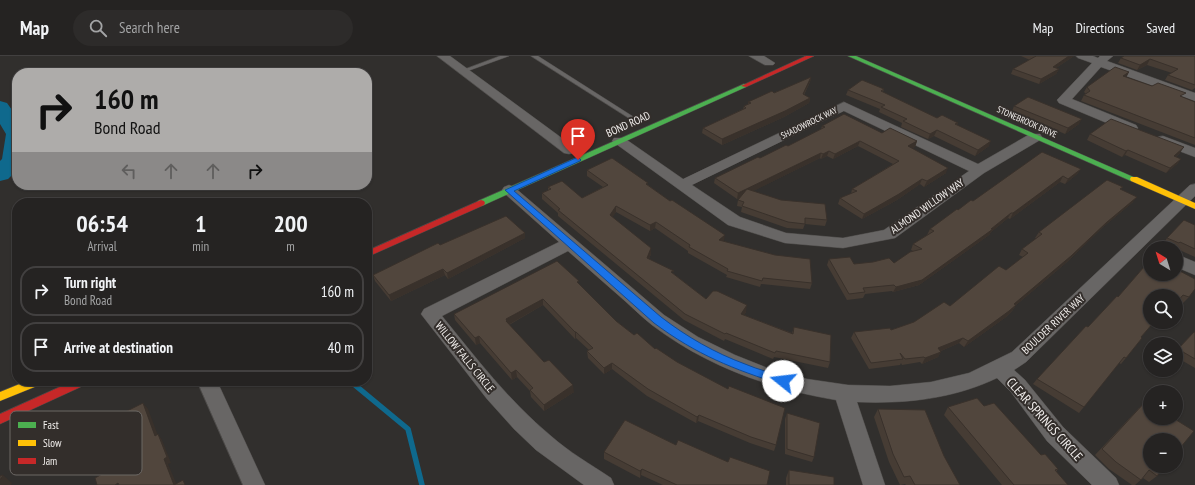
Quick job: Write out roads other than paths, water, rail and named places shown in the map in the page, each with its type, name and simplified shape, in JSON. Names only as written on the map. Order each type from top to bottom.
[{"type":"main road","name":"BOND ROAD","points":[[372,252],[811,56]]},
{"type":"main road","name":"STONEBROOK DRIVE","points":[[851,56],[1188,203]]},
{"type":"main road","points":[[754,69],[773,61]]},
{"type":"main road","name":"BOND ROAD","points":[[624,127],[641,119]]},
{"type":"main road","points":[[509,190],[514,181],[591,146],[594,142]]},
{"type":"main road","points":[[0,398],[27,386]]},
{"type":"main road","points":[[18,411],[73,386]]},
{"type":"main road","points":[[0,419],[10,414]]},
{"type":"street","points":[[443,56],[569,151]]},
{"type":"street","points":[[755,56],[773,61]]},
{"type":"street","points":[[1082,56],[1103,59],[1195,96]]},
{"type":"street","points":[[1103,59],[1074,92],[1063,100],[1195,153]]},
{"type":"street","name":"SHADOWROCK WAY","points":[[683,184],[844,106],[979,170]]},
{"type":"street","name":"ALMOND WILLOW WAY","points":[[619,141],[683,184],[734,221],[785,238],[843,243],[888,234],[979,170],[1035,137]]},
{"type":"street","name":"BOULDER RIVER WAY","points":[[1149,241],[1188,203],[1195,188]]},
{"type":"street","name":"BOULDER RIVER WAY","points":[[509,190],[658,320],[679,336],[711,354],[771,378],[844,392],[884,394],[918,392],[946,388],[971,381],[1000,369],[1019,357],[1143,247]]},
{"type":"street","name":"WILLOW FALLS CIRCLE","points":[[570,243],[430,314],[504,405],[537,437],[571,464],[603,485]]},
{"type":"street","points":[[1183,263],[1195,269]]},
{"type":"street","name":"CLEAR SPRINGS CIRCLE","points":[[1000,369],[1026,397],[1055,434],[1108,485]]},
{"type":"street","points":[[209,386],[254,485]]},
{"type":"street","points":[[844,392],[874,485]]},
{"type":"lane","points":[[463,71],[506,56]]},
{"type":"lane","points":[[534,56],[641,119]]},
{"type":"waterway","points":[[0,107],[12,126]]},
{"type":"waterway","points":[[0,174],[12,162]]},
{"type":"waterway","points":[[356,386],[408,429],[422,485]]}]
